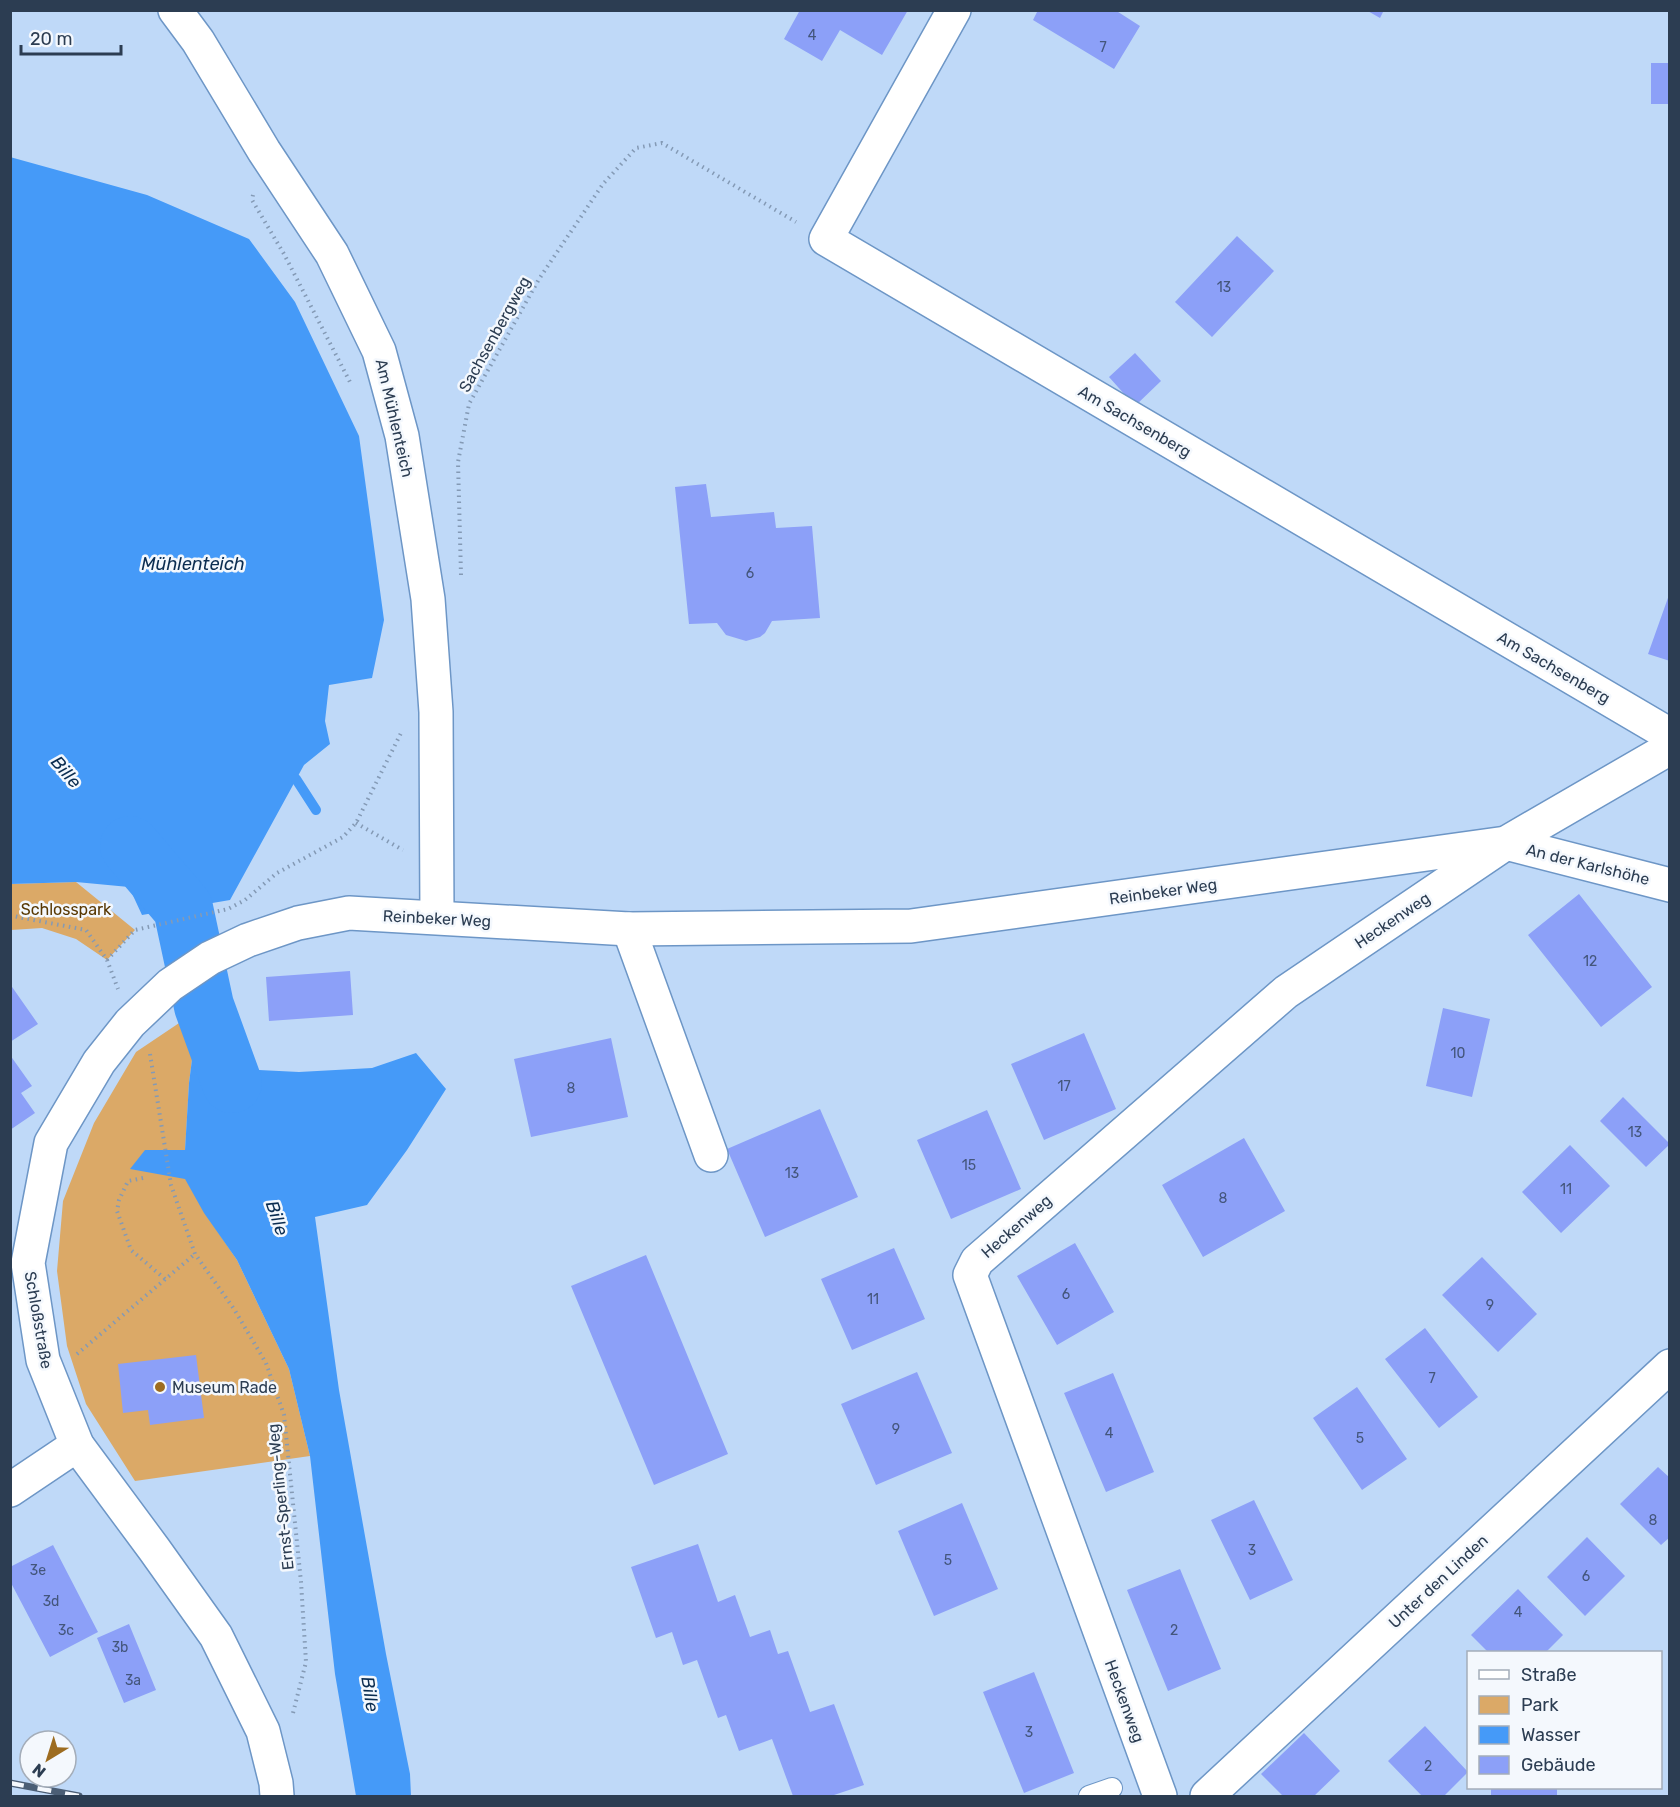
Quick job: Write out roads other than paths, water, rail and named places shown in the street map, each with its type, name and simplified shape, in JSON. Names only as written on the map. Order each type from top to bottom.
[{"type":"street","name":"Am Mühlenteich","points":[[175,10],[198,41],[264,151],[332,254],[379,351],[402,436],[428,598],[436,712],[437,918]]},
{"type":"street","name":"Am Sachsenberg","points":[[954,10],[826,239],[1670,735]]},
{"type":"street","name":"Reinbeker Weg","points":[[248,940],[297,923],[349,913],[629,929],[911,926],[1506,843],[1670,748]]},
{"type":"street","name":"An der Karlshöhe","points":[[1506,843],[1670,885]]},
{"type":"street","name":"Heckenweg","points":[[1160,1797],[969,1275],[977,1260],[1286,992],[1506,843]]},
{"type":"street","points":[[629,929],[711,1155]]},
{"type":"street","name":"Schloßstraße","points":[[248,940],[210,958],[170,985],[136,1016],[99,1062],[51,1143],[28,1263],[42,1360],[76,1445],[216,1636],[263,1731],[277,1797]]},
{"type":"street","name":"Unter den Linden","points":[[1207,1797],[1670,1366]]},
{"type":"street","points":[[10,1490],[76,1445]]},
{"type":"lane","points":[[1089,1797],[1112,1788]]},
{"type":"water","name":"Mühlenteich","points":[[10,157],[147,195],[249,239],[295,302],[359,436],[384,620],[372,678],[329,685],[325,721],[330,744],[304,765],[230,900],[142,915],[129,887],[76,882],[11,884]]},
{"type":"water","points":[[212,1000],[240,1056],[259,1070],[299,1072],[372,1068],[416,1053],[446,1089],[407,1150],[367,1205],[315,1217],[339,1390],[410,1774],[411,1796],[356,1796],[335,1674],[310,1456],[289,1369],[237,1260],[204,1213],[185,1179],[130,1169],[145,1150],[185,1150],[189,1083],[195,1036],[194,1013]]},
{"type":"waterway","points":[[296,779],[316,810]]},
{"type":"waterway","name":"Bille","points":[[130,846],[183,908],[204,1006],[232,1083]]},
{"type":"railway","points":[[10,1783],[79,1796]]},
{"type":"place","name":"Museum Rade","points":[[160,1387]]},
{"type":"park label","name":"Schlosspark","points":[[66,909]]}]
